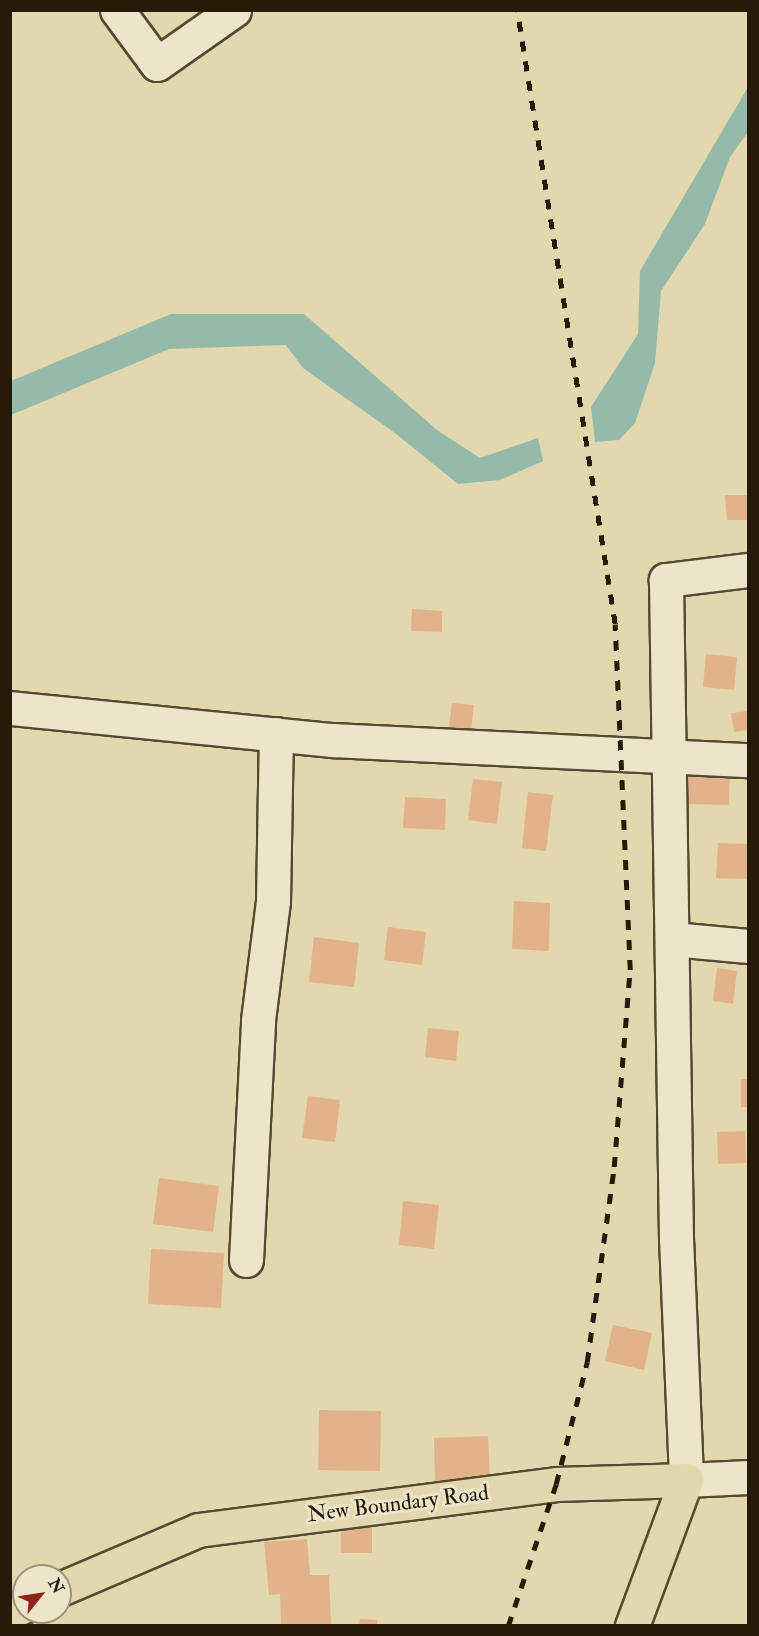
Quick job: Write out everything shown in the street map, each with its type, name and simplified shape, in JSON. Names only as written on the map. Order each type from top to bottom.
[{"type":"main road","name":"New Boundary Road","points":[[72,1584],[198,1530],[556,1484],[686,1480]]},
{"type":"main road","points":[[632,1626],[686,1480]]},
{"type":"street","points":[[117,10],[157,64],[234,10]]},
{"type":"street","points":[[686,1480],[676,1238],[673,939],[666,758],[666,580],[748,570]]},
{"type":"street","points":[[10,708],[276,734],[666,758],[748,760]]},
{"type":"street","points":[[246,1260],[258,1020],[273,901],[276,734]]},
{"type":"street","points":[[673,939],[748,946]]},
{"type":"street","name":"New Boundary Road","points":[[686,1480],[748,1477]]},
{"type":"shaded area","points":[[748,87],[748,132],[730,157],[705,224],[661,291],[655,363],[635,423],[619,440],[595,442],[591,407],[638,334],[640,271]]},
{"type":"shaded area","points":[[171,314],[304,314],[437,430],[480,458],[538,438],[543,461],[500,480],[458,484],[395,433],[303,368],[286,345],[169,349],[11,415],[11,381]]},
{"type":"building","points":[[725,495],[748,495],[748,520],[727,520]]},
{"type":"building","points":[[412,609],[442,611],[442,632],[411,631]]},
{"type":"building","points":[[706,654],[737,657],[734,690],[703,687]]},
{"type":"building","points":[[452,703],[474,705],[471,731],[449,728]]},
{"type":"building","points":[[748,711],[748,730],[734,732],[731,713]]},
{"type":"building","points":[[688,768],[730,768],[729,805],[688,804]]},
{"type":"building","points":[[473,779],[502,782],[497,824],[468,820]]},
{"type":"building","points":[[528,792],[553,795],[546,851],[522,848]]},
{"type":"building","points":[[405,797],[446,799],[445,830],[403,828]]},
{"type":"building","points":[[718,843],[748,844],[748,879],[716,878]]},
{"type":"building","points":[[514,901],[550,903],[549,951],[512,949]]},
{"type":"building","points":[[388,927],[426,932],[422,965],[384,960]]},
{"type":"building","points":[[314,937],[359,943],[354,987],[309,982]]},
{"type":"building","points":[[717,968],[737,971],[733,1004],[713,1001]]},
{"type":"building","points":[[428,1028],[459,1031],[456,1061],[425,1057]]},
{"type":"building","points":[[741,1079],[748,1079],[748,1107],[741,1107]]},
{"type":"building","points":[[308,1096],[340,1100],[335,1142],[302,1138]]},
{"type":"building","points":[[745,1131],[746,1163],[718,1164],[717,1132]]},
{"type":"building","points":[[159,1178],[219,1186],[213,1232],[153,1224]]},
{"type":"building","points":[[403,1201],[439,1205],[434,1249],[399,1245]]},
{"type":"building","points":[[151,1249],[224,1253],[221,1308],[148,1304]]},
{"type":"building","points":[[613,1325],[652,1333],[644,1370],[605,1361]]},
{"type":"building","points":[[319,1410],[381,1411],[380,1471],[318,1470]]},
{"type":"building","points":[[488,1436],[490,1479],[435,1481],[434,1438]]},
{"type":"building","points":[[341,1520],[372,1521],[372,1553],[341,1553]]},
{"type":"building","points":[[307,1539],[310,1575],[329,1575],[331,1624],[281,1626],[280,1594],[269,1595],[264,1542]]},
{"type":"building","points":[[360,1619],[377,1620],[377,1626],[359,1626]]},
{"type":"railway","points":[[508,1626],[556,1484],[587,1362],[614,1167],[630,970],[615,624],[517,10]]}]
